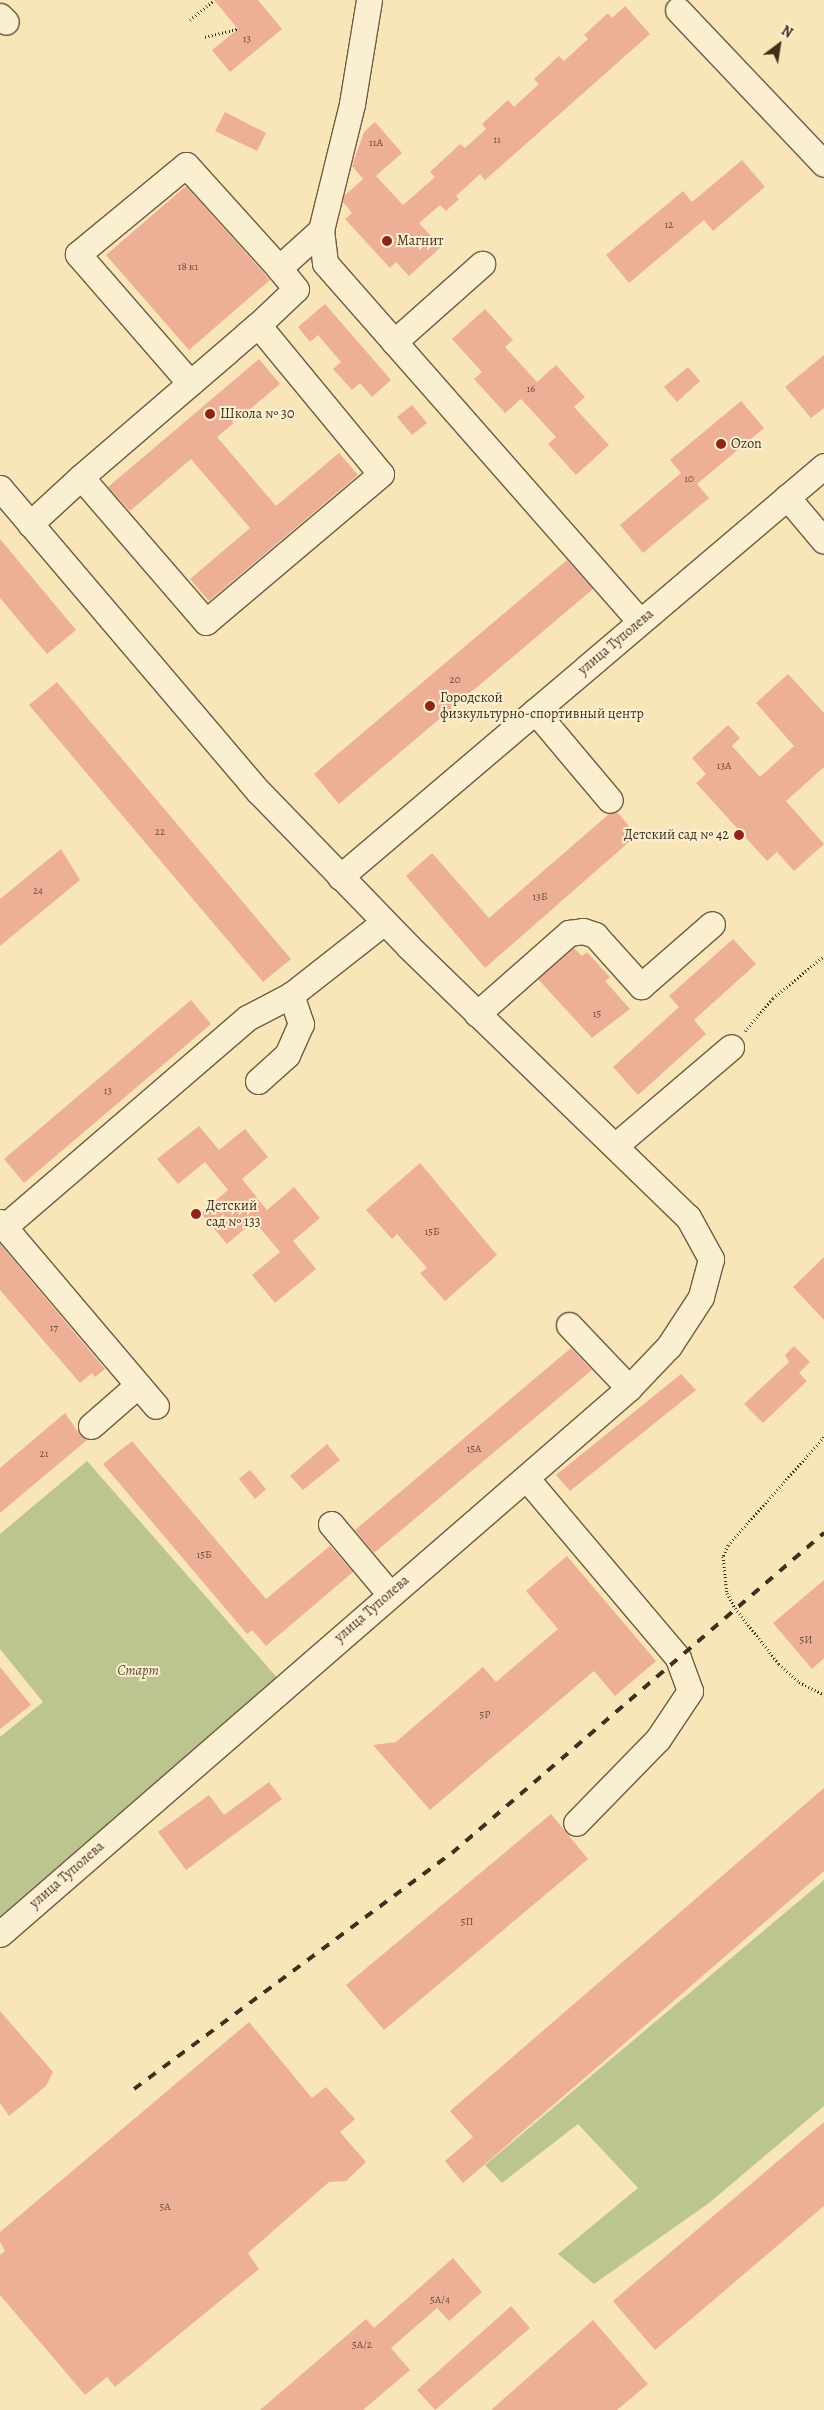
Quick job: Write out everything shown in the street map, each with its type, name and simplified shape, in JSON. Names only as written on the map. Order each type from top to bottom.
[{"type":"street","points":[[369,0],[352,104],[321,230],[325,263],[640,622]]},
{"type":"street","points":[[678,10],[824,164]]},
{"type":"street","points":[[30,524],[81,477],[258,325],[296,289],[186,165],[78,254],[190,383]]},
{"type":"street","points":[[279,268],[321,230]]},
{"type":"street","points":[[394,342],[482,264]]},
{"type":"street","points":[[81,477],[206,622],[381,474],[258,325]]},
{"type":"street","name":"улица Туполева","points":[[340,877],[824,466]]},
{"type":"street","points":[[0,488],[258,792],[384,922],[477,1014],[616,1145],[731,1048]]},
{"type":"street","points":[[787,497],[824,541]]},
{"type":"street","points":[[535,711],[610,800]]},
{"type":"street","points":[[156,1406],[2,1224],[247,1018],[291,995],[384,922]]},
{"type":"street","points":[[477,1014],[569,933],[583,931],[595,936],[641,986],[712,924]]},
{"type":"street","points":[[258,1082],[287,1055],[301,1024],[291,995]]},
{"type":"street","name":"улица Туполева","points":[[0,1934],[389,1593],[527,1479],[629,1388],[669,1346],[701,1297],[711,1259],[688,1217],[616,1145]]},
{"type":"street","points":[[569,1325],[629,1388]]},
{"type":"street","points":[[91,1426],[138,1385]]},
{"type":"street","points":[[527,1479],[678,1658],[690,1691],[658,1739],[576,1823]]},
{"type":"street","points":[[331,1524],[389,1593]]},
{"type":"path","points":[[190,20],[214,0]]},
{"type":"path","points":[[205,37],[238,29]]},
{"type":"path","points":[[731,1048],[772,998],[824,956]]},
{"type":"path","points":[[824,1437],[728,1545],[723,1556],[727,1593],[735,1608],[779,1664],[800,1682],[824,1695]]},
{"type":"green space","name":"Старт","points":[[87,1461],[280,1681],[0,1920],[0,1737],[43,1702],[0,1649],[0,1534]]},
{"type":"green space","points":[[824,1880],[824,2106],[709,2203],[594,2284],[558,2254],[638,2188],[578,2124],[502,2183],[485,2165]]},
{"type":"building","points":[[214,0],[258,0],[282,29],[230,72],[212,50],[238,29]]},
{"type":"building","points":[[625,6],[650,34],[485,180],[480,174],[456,196],[459,199],[446,211],[440,205],[419,223],[441,247],[409,276],[396,262],[390,268],[345,219],[352,213],[343,202],[344,196],[363,179],[352,166],[364,132],[375,122],[402,153],[376,176],[403,205],[435,177],[430,172],[460,144],[465,148],[486,129],[482,124],[508,100],[514,107],[539,84],[534,79],[559,56],[564,61],[588,39],[584,35],[608,13],[612,18]]},
{"type":"building","points":[[225,112],[266,133],[257,151],[215,131]]},
{"type":"building","points":[[742,160],[765,187],[713,231],[704,220],[629,283],[606,255],[683,191],[692,202]]},
{"type":"building","points":[[186,186],[270,280],[189,350],[106,255]]},
{"type":"building","points":[[325,304],[391,380],[372,397],[360,383],[352,390],[333,369],[341,362],[318,335],[310,342],[298,327]]},
{"type":"building","points":[[485,309],[513,340],[505,347],[537,382],[556,365],[585,397],[574,407],[609,445],[576,475],[548,444],[556,437],[521,399],[505,413],[474,379],[482,372],[452,339]]},
{"type":"building","points":[[824,355],[824,408],[811,418],[785,387]]},
{"type":"building","points":[[259,359],[280,384],[217,437],[276,506],[339,453],[358,475],[209,601],[190,579],[250,528],[191,459],[130,511],[108,487]]},
{"type":"building","points":[[688,367],[700,381],[677,402],[664,387]]},
{"type":"building","points":[[741,401],[764,428],[697,484],[709,498],[643,553],[620,525],[681,473],[670,460]]},
{"type":"building","points":[[412,405],[427,423],[412,435],[397,417]]},
{"type":"building","points":[[0,539],[76,630],[47,654],[0,598]]},
{"type":"building","points":[[567,560],[593,589],[339,804],[314,774]]},
{"type":"building","points":[[788,674],[824,713],[824,767],[786,801],[824,844],[794,871],[777,852],[767,861],[696,783],[706,774],[692,758],[728,725],[740,738],[732,746],[760,777],[794,746],[756,703]]},
{"type":"building","points":[[57,682],[291,959],[263,982],[29,705]]},
{"type":"building","points":[[617,812],[637,835],[485,968],[406,876],[432,853],[489,918],[609,814]]},
{"type":"building","points":[[61,849],[80,880],[0,946],[0,899]]},
{"type":"building","points":[[733,939],[756,964],[694,1020],[706,1034],[638,1095],[613,1067],[679,1007],[669,996]]},
{"type":"building","points":[[574,948],[582,956],[587,952],[610,977],[605,981],[630,1009],[592,1038],[538,979]]},
{"type":"building","points":[[191,1000],[211,1024],[24,1183],[4,1159]]},
{"type":"building","points":[[199,1126],[219,1150],[245,1129],[268,1157],[242,1179],[267,1210],[294,1187],[320,1218],[293,1241],[316,1269],[275,1303],[252,1275],[280,1252],[254,1221],[227,1244],[201,1213],[228,1190],[205,1162],[178,1184],[157,1159]]},
{"type":"building","points":[[420,1163],[497,1255],[445,1301],[420,1273],[427,1268],[397,1234],[392,1239],[366,1210]]},
{"type":"building","points":[[0,1244],[105,1369],[95,1377],[92,1373],[80,1383],[0,1290]]},
{"type":"building","points":[[824,1257],[824,1320],[793,1287]]},
{"type":"building","points":[[794,1346],[810,1362],[799,1373],[807,1381],[763,1423],[744,1404],[789,1362],[785,1355]]},
{"type":"building","points":[[571,1348],[592,1370],[374,1553],[355,1530]]},
{"type":"building","points":[[681,1374],[696,1390],[570,1491],[556,1475]]},
{"type":"building","points":[[65,1413],[80,1435],[87,1440],[0,1513],[0,1468]]},
{"type":"building","points":[[132,1441],[266,1599],[330,1546],[353,1572],[266,1646],[252,1630],[247,1634],[103,1464]]},
{"type":"building","points":[[327,1444],[340,1460],[303,1490],[290,1476]]},
{"type":"building","points":[[250,1470],[266,1489],[255,1499],[239,1479]]},
{"type":"building","points":[[567,1556],[656,1661],[615,1696],[594,1671],[430,1810],[373,1745],[396,1742],[483,1667],[496,1682],[558,1629],[526,1591]]},
{"type":"building","points":[[824,1580],[824,1658],[812,1669],[773,1623]]},
{"type":"building","points":[[0,1667],[31,1705],[0,1729]]},
{"type":"building","points":[[269,1782],[282,1799],[186,1870],[158,1832],[209,1795],[224,1815]]},
{"type":"building","points":[[824,1788],[824,1871],[463,2183],[445,2161],[473,2137],[450,2111]]},
{"type":"building","points":[[551,1814],[588,1859],[384,2030],[346,1985]]},
{"type":"building","points":[[0,2011],[53,2072],[46,2086],[9,2116],[0,2103]]},
{"type":"building","points":[[249,2022],[312,2098],[326,2087],[355,2119],[340,2132],[366,2162],[346,2181],[329,2182],[248,2253],[259,2269],[115,2387],[107,2377],[85,2395],[0,2295],[0,2255],[5,2251],[0,2242],[0,2232]]},
{"type":"building","points":[[824,2122],[824,2206],[655,2350],[613,2301]]},
{"type":"building","points":[[453,2258],[482,2292],[449,2321],[437,2308],[391,2348],[410,2370],[363,2410],[260,2410],[366,2319],[374,2328]]},
{"type":"building","points":[[511,2306],[530,2328],[435,2410],[417,2390]]},
{"type":"building","points":[[593,2320],[648,2384],[617,2410],[491,2410]]},
{"type":"railway","points":[[134,2089],[452,1853],[824,1533]]},
{"type":"place","name":"Магнит","points":[[387,241]]},
{"type":"place","name":"Школа № 30","points":[[210,414]]},
{"type":"place","name":"Ozon","points":[[721,444]]},
{"type":"place","name":"Городской физкультурно-спортивный центр","points":[[430,706]]},
{"type":"place","name":"Детский сад № 42","points":[[739,835]]},
{"type":"place","name":"Детский сад № 133","points":[[196,1214]]}]
